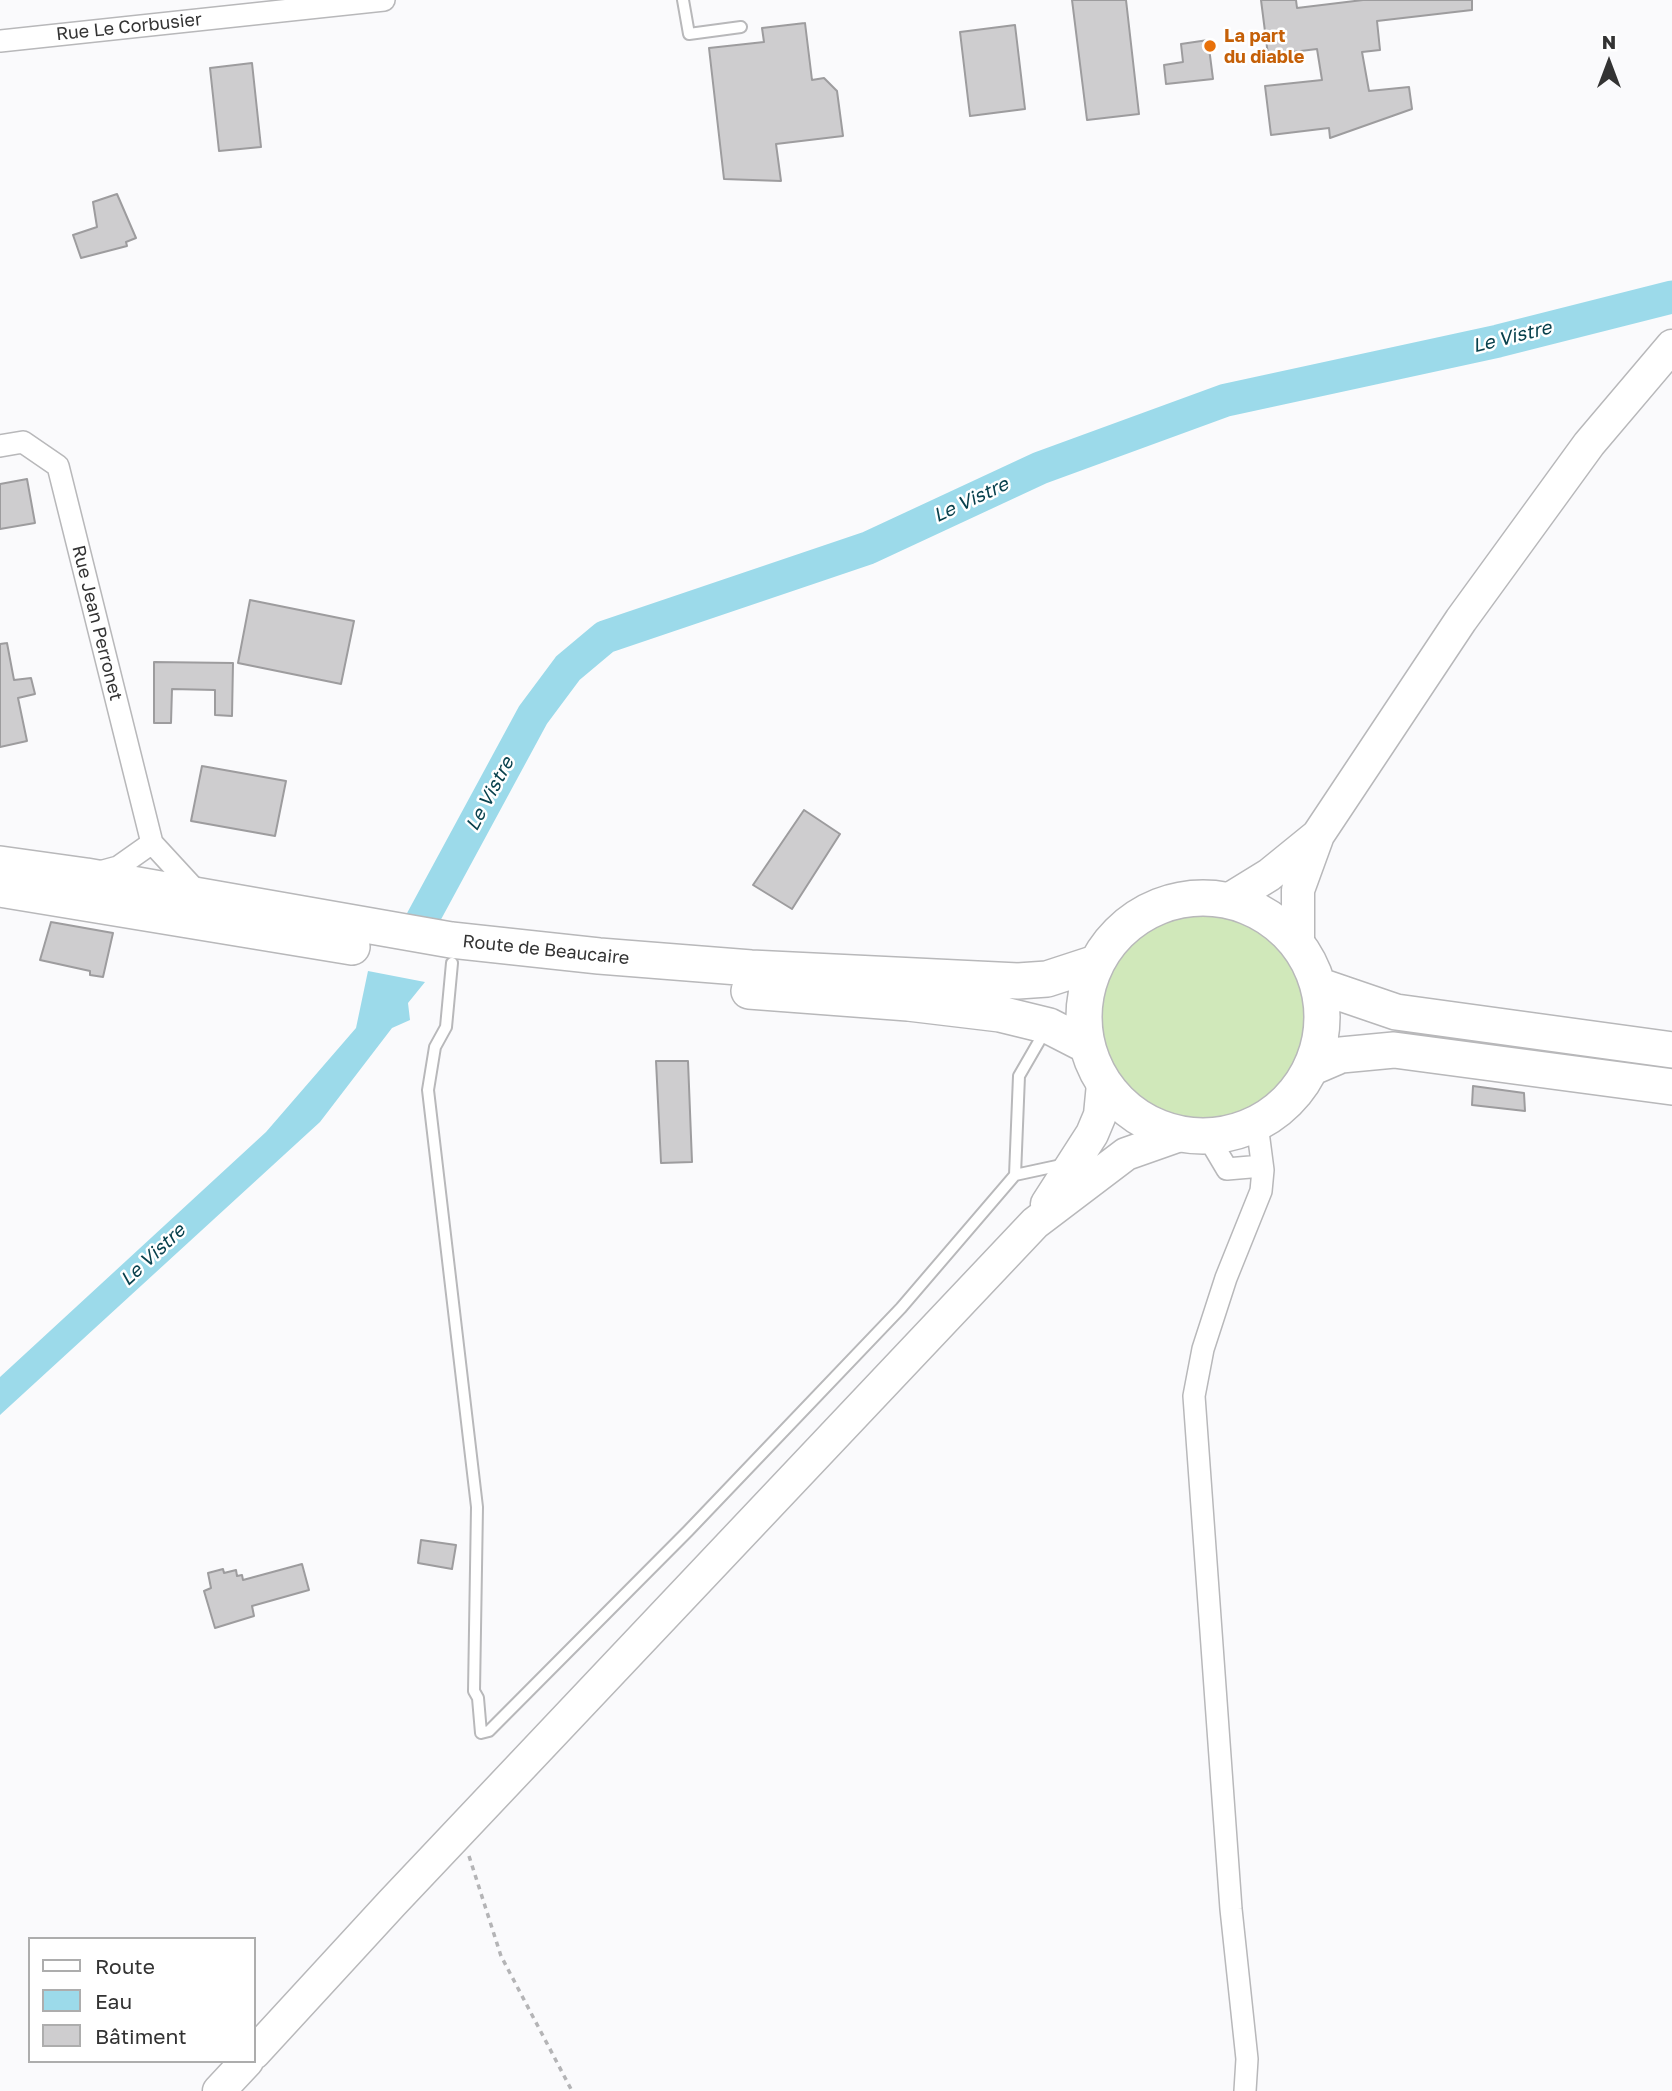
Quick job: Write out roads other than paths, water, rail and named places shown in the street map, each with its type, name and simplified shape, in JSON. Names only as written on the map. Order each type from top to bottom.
[{"type":"main road","points":[[1298,943],[1298,890],[1318,835],[1461,620],[1589,444],[1672,345]]},
{"type":"main road","points":[[1230,900],[1269,875],[1318,835]]},
{"type":"main road","name":"Route de Beaucaire","points":[[0,864],[200,895],[451,940],[668,962],[1018,981],[1047,979],[1096,962]]},
{"type":"main road","name":"Route de Beaucaire","points":[[0,889],[452,962],[908,1003],[1000,1014],[1049,1026],[1086,1045]]},
{"type":"main road","points":[[256,2051],[459,1831],[1035,1223],[1126,1154],[1194,1136],[1257,1124],[1286,1105],[1301,1088],[1312,1068],[1323,1028],[1320,986],[1298,943],[1267,915],[1230,900],[1195,897],[1151,909],[1111,939],[1096,962],[1083,1009],[1086,1045],[1103,1084],[1139,1119],[1194,1136]]},
{"type":"main road","points":[[1320,986],[1405,1014],[1672,1050]]},
{"type":"main road","points":[[1312,1068],[1352,1053],[1394,1050],[1672,1087]]},
{"type":"main road","points":[[1035,1223],[1100,1115],[1103,1084]]},
{"type":"main road","points":[[219,2091],[245,2063]]},
{"type":"street","name":"Rue Le Corbusier","points":[[0,41],[221,8],[384,0]]},
{"type":"street","name":"Rue Jean Perronet","points":[[0,446],[23,442],[58,466],[152,844],[200,895]]},
{"type":"street","points":[[86,876],[118,867],[152,844]]},
{"type":"street","points":[[1245,2091],[1247,2059],[1231,1909],[1194,1396],[1203,1349],[1226,1278],[1261,1191],[1262,1166],[1257,1124]]},
{"type":"street","points":[[1194,1136],[1227,1169],[1262,1166]]},
{"type":"lane","points":[[683,0],[689,34],[741,27]]},
{"type":"lane","points":[[452,962],[446,1027],[435,1047],[428,1090],[477,1507],[474,1691],[478,1698],[481,1733],[489,1731],[735,1482],[901,1308],[1015,1175],[1073,1163]]},
{"type":"lane","points":[[1015,1175],[1019,1076],[1049,1026]]},
{"type":"water","points":[[368,971],[425,982],[408,1003],[410,1020],[392,1028],[320,1122],[0,1415],[0,1377],[266,1132],[356,1028]]},
{"type":"waterway","name":"Le Vistre","points":[[422,920],[533,715],[568,668],[605,637],[868,548],[1040,468],[1226,400],[1498,341],[1672,297]]},
{"type":"place","name":"La part du diable","points":[[1210,46]]}]
